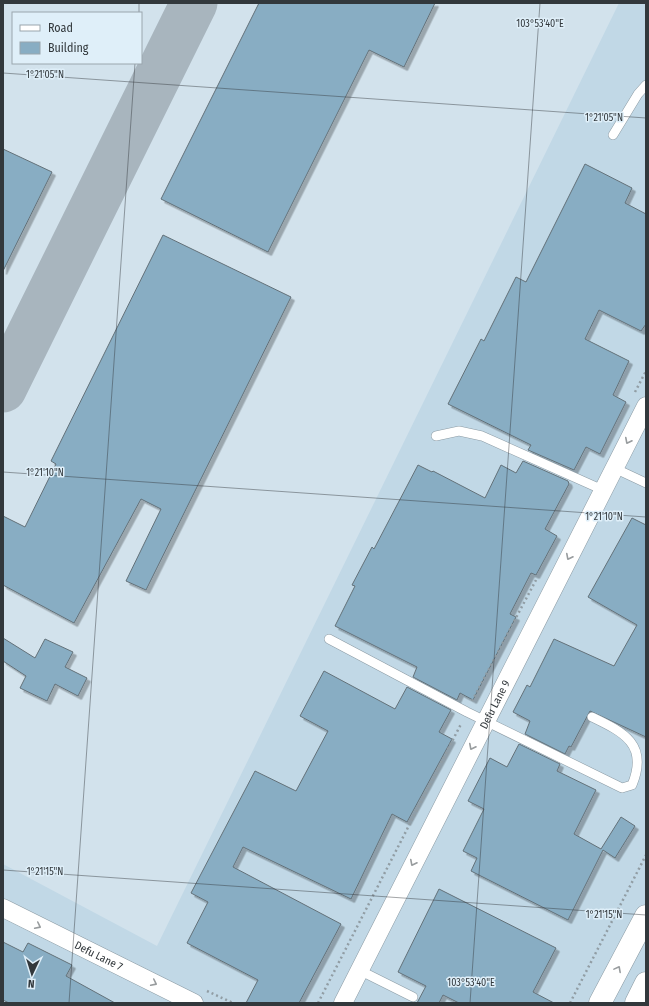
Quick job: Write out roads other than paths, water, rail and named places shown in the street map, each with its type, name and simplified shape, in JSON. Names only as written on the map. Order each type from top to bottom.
[{"type":"main road","points":[[600,1003],[646,916]]},
{"type":"main road","points":[[636,1003],[646,983]]},
{"type":"street","name":"Defu Lane 9","points":[[343,1003],[614,468],[639,403]]},
{"type":"street","name":"Defu Lane 7","points":[[3,908],[194,1003]]},
{"type":"lane","points":[[613,135],[638,94],[646,85]]},
{"type":"lane","points":[[436,436],[459,431],[482,436],[603,490]]},
{"type":"lane","points":[[614,468],[646,483]]},
{"type":"lane","points":[[329,639],[467,712],[622,788],[632,784],[639,773],[641,760],[637,744],[617,729],[592,717]]},
{"type":"lane","points":[[359,970],[413,997]]}]
